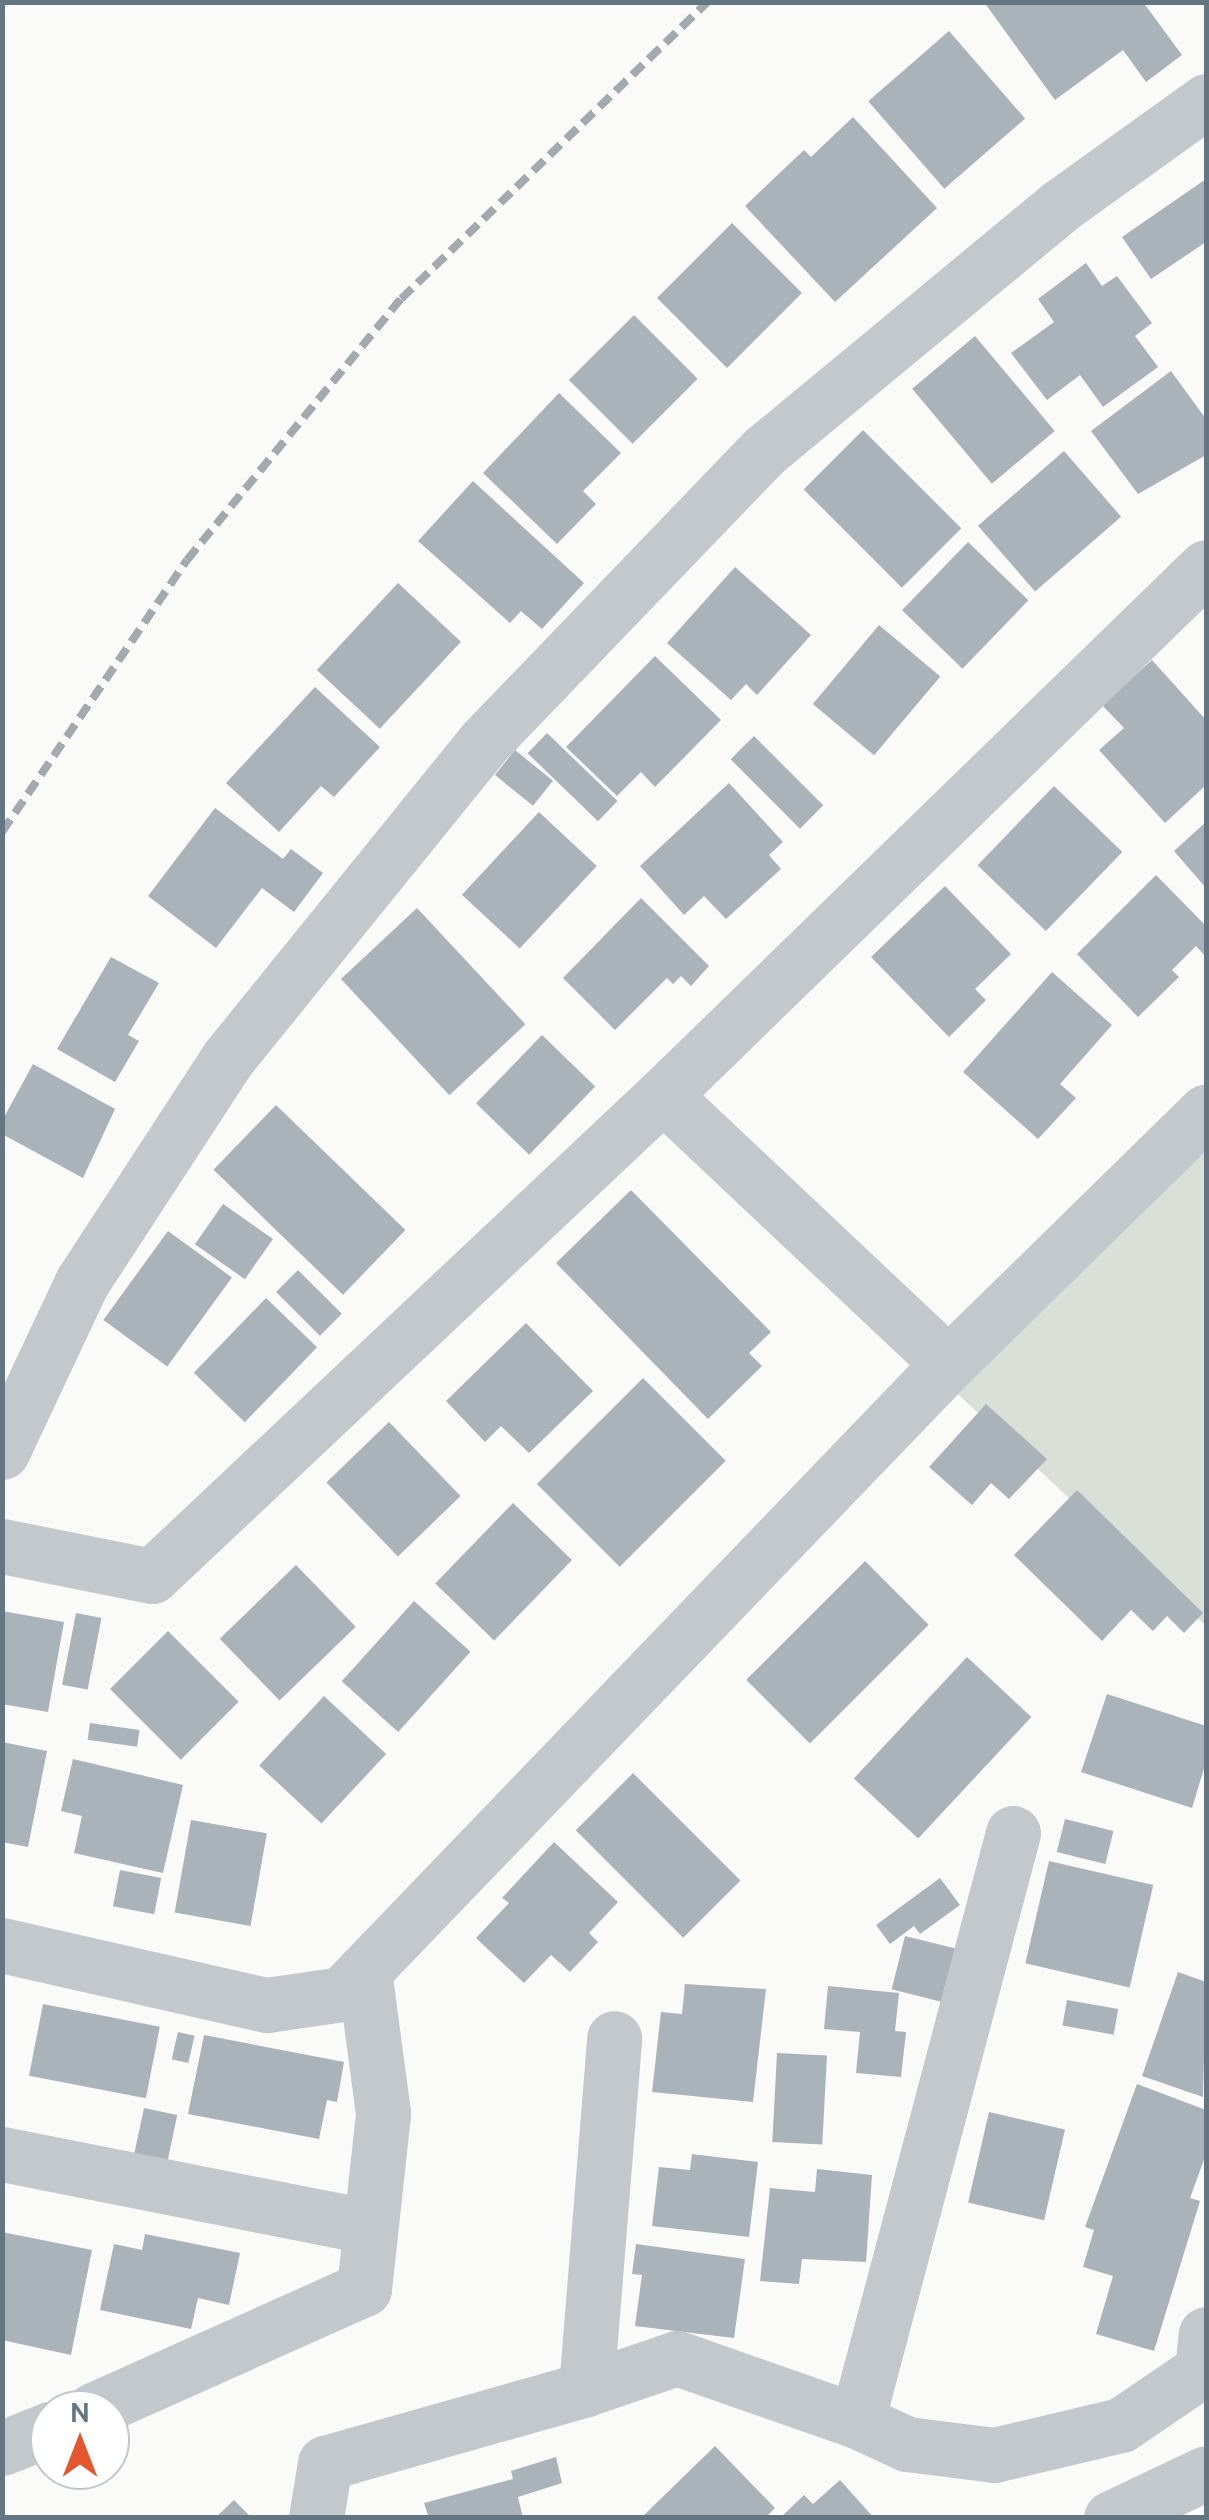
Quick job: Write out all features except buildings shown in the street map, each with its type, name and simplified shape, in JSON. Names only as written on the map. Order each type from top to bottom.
[{"type":"street","points":[[2,1452],[82,1282],[228,1058],[483,743],[764,451],[1060,206],[1206,101]]},
{"type":"street","points":[[2,1546],[152,1576],[663,1095],[1206,567]]},
{"type":"street","points":[[663,1095],[948,1364]]},
{"type":"street","points":[[2,1945],[268,2005],[342,1994],[948,1364],[1206,1111]]},
{"type":"street","points":[[857,2421],[1013,1833]]},
{"type":"street","points":[[130,2393],[364,2289],[383,2113],[364,1971]]},
{"type":"street","points":[[586,2389],[614,2038]]},
{"type":"street","points":[[2,2154],[370,2227]]},
{"type":"street","points":[[316,2518],[325,2463],[586,2389],[677,2358],[857,2421],[907,2444],[994,2455],[1121,2425],[1202,2370],[1206,2334]]},
{"type":"street","points":[[2,2448],[30,2438]]},
{"type":"street","points":[[1111,2518],[1206,2474]]},
{"type":"shaded area","points":[[1206,1094],[1206,1626],[930,1368]]},
{"type":"railway","points":[[2,832],[187,560],[401,299],[707,2]]}]
